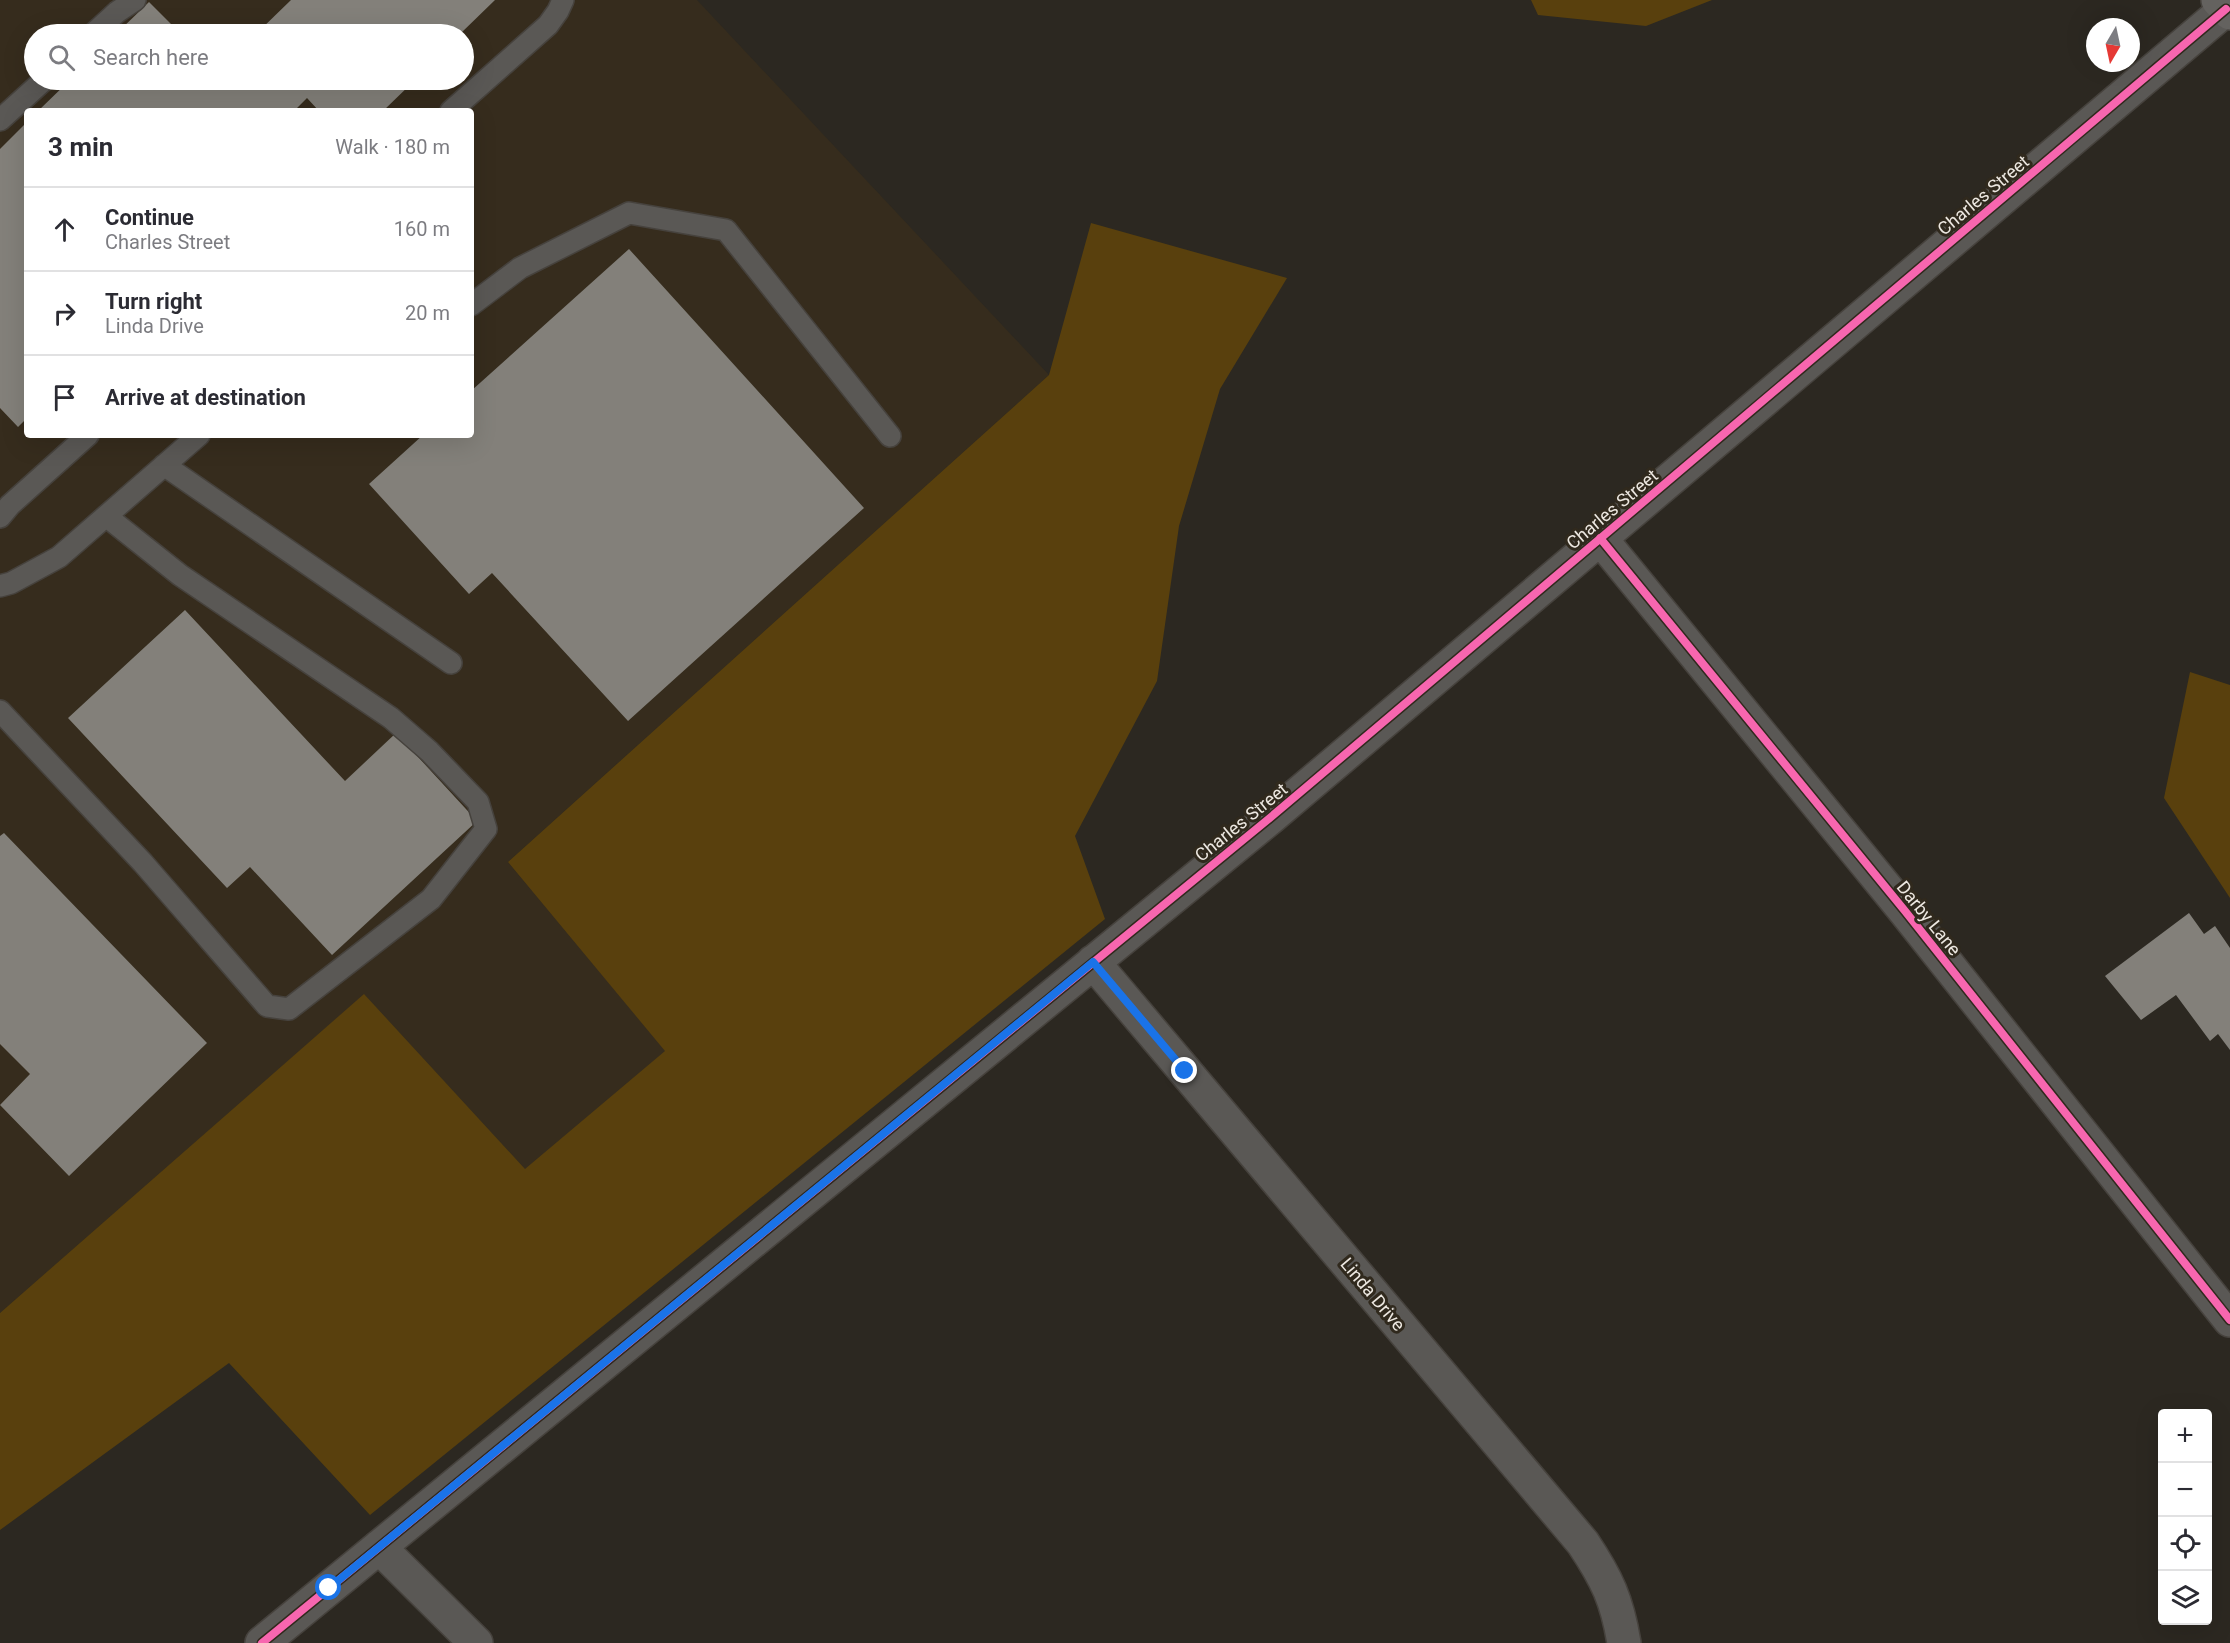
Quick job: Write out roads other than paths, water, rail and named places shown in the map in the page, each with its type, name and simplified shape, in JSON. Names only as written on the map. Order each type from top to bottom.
[{"type":"street","name":"Charles Street","points":[[261,1643],[1271,817],[2225,7]]},
{"type":"street","name":"Darby Lane","points":[[1600,538],[1905,911],[2230,1320]]},
{"type":"street","name":"Linda Drive","points":[[1093,962],[1583,1543],[1605,1576],[1619,1613],[1624,1643]]},
{"type":"street","points":[[379,1546],[476,1643]]},
{"type":"lane","points":[[104,24],[135,0]]},
{"type":"lane","points":[[454,108],[548,25],[558,11],[562,0]]},
{"type":"lane","points":[[0,120],[33,90]]},
{"type":"lane","points":[[474,303],[520,268],[629,213],[726,230],[891,436]]},
{"type":"lane","points":[[0,517],[10,505],[85,438]]},
{"type":"lane","points":[[0,586],[11,583],[59,557],[196,438]]},
{"type":"lane","points":[[164,465],[451,663]]},
{"type":"lane","points":[[0,711],[143,863],[267,1006],[289,1009],[431,899],[486,829],[478,802],[429,751],[391,718],[180,575],[106,516]]}]
